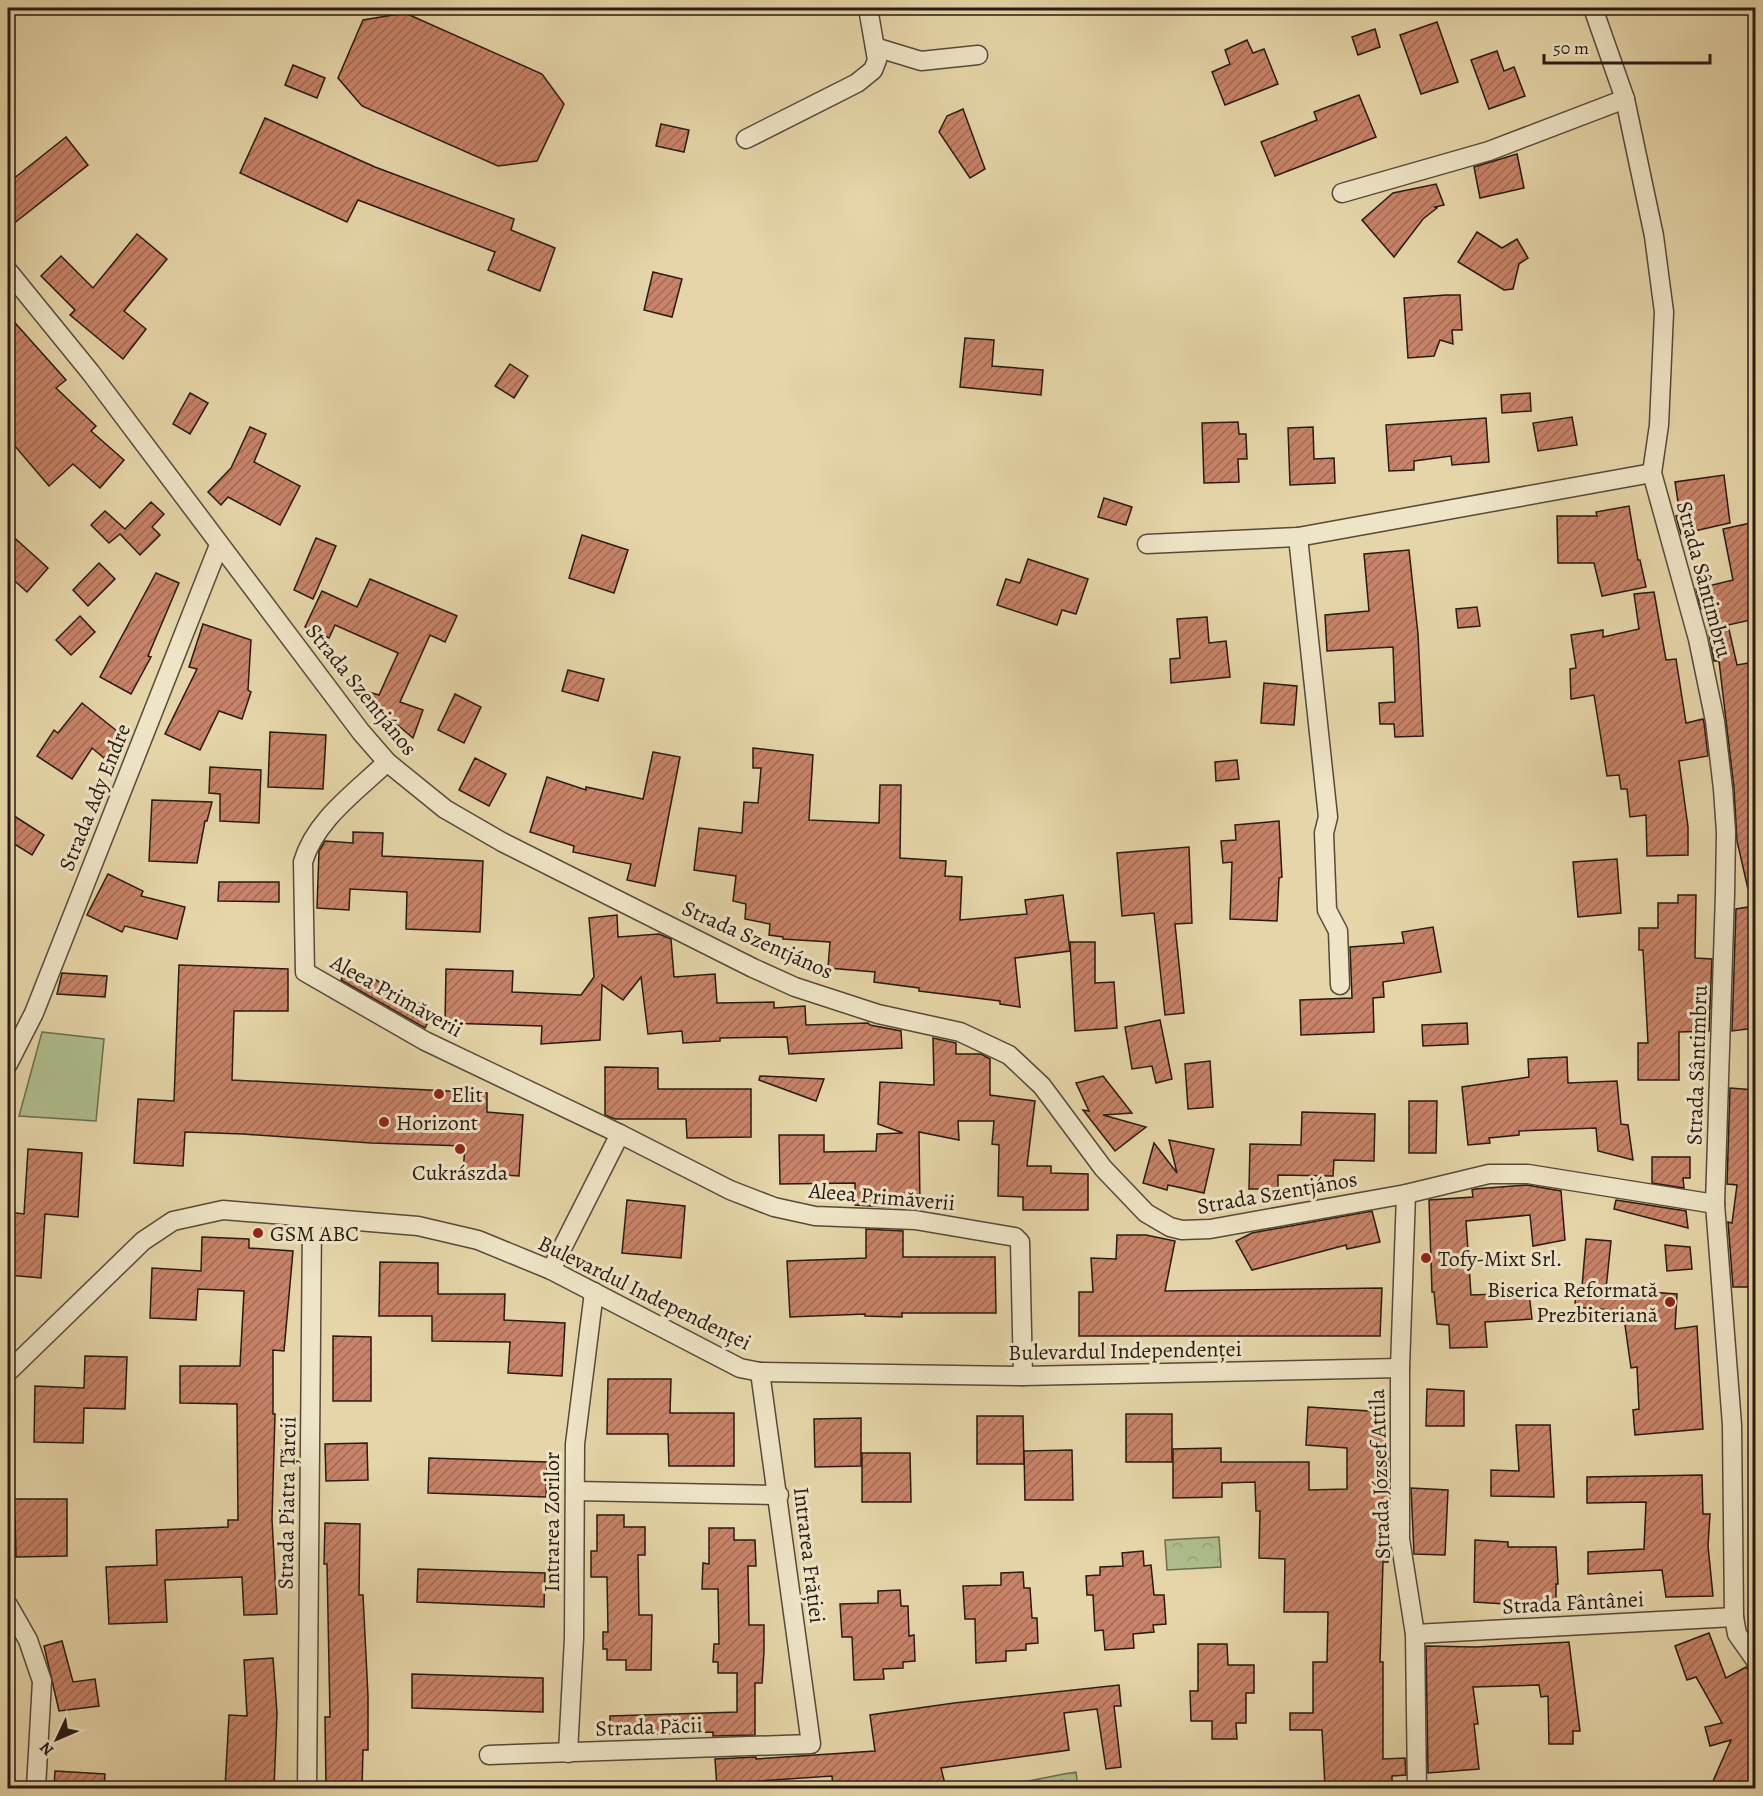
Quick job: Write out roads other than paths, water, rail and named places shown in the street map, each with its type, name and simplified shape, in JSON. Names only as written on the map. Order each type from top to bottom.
[{"type":"street","points":[[746,139],[857,83],[873,70],[877,60],[868,8]]},
{"type":"street","name":"Strada Sântimbru","points":[[1593,8],[1625,99],[1654,236],[1664,312],[1659,425],[1652,473],[1698,639],[1715,721],[1723,789],[1726,832],[1725,894],[1715,1204],[1732,1425],[1734,1617],[1737,1634],[1755,1661]]},
{"type":"street","points":[[875,47],[921,61],[978,56]]},
{"type":"street","points":[[1342,193],[1489,151],[1625,99]]},
{"type":"street","name":"Strada Szentjános","points":[[8,271],[91,373],[361,732],[387,762],[445,809],[502,842],[753,968],[795,987],[878,1014],[960,1032],[1009,1055],[1042,1086],[1103,1168],[1146,1213],[1170,1227],[1182,1230],[1210,1229],[1406,1194],[1489,1173],[1528,1174],[1715,1204]]},
{"type":"street","points":[[1147,544],[1298,537],[1652,473]]},
{"type":"street","points":[[1298,537],[1328,817],[1324,833],[1327,910],[1338,931],[1340,985]]},
{"type":"street","name":"Strada Ady Endre","points":[[8,1064],[15,1029],[34,1012],[219,545]]},
{"type":"street","name":"Aleea Primăverii","points":[[387,762],[320,826],[308,845],[303,862],[305,972],[425,1041],[620,1134],[730,1190],[774,1207],[815,1216],[915,1220],[1015,1238],[1020,1242],[1023,1376]]},
{"type":"street","points":[[551,1270],[620,1134]]},
{"type":"street","name":"Strada József Attila","points":[[1406,1194],[1400,1368],[1400,1539],[1415,1634],[1417,1788]]},
{"type":"street","name":"Bulevardul Independenței","points":[[8,1372],[121,1260],[173,1221],[223,1210],[418,1226],[478,1240],[551,1270],[740,1368],[760,1372],[1023,1376],[1400,1368]]},
{"type":"street","name":"Strada Piatra Țărcii","points":[[307,1788],[312,1219]]},
{"type":"street","name":"Intrarea Zorilor","points":[[568,1753],[574,1638],[575,1444],[594,1292]]},
{"type":"street","name":"Intrarea Frăției","points":[[760,1372],[811,1744]]},
{"type":"street","points":[[575,1491],[778,1495]]},
{"type":"street","points":[[8,1605],[28,1640],[42,1681],[36,1788]]},
{"type":"street","name":"Strada Fântânei","points":[[1415,1634],[1734,1617]]},
{"type":"street","name":"Strada Păcii","points":[[489,1755],[811,1744]]},
{"type":"place","name":"Elit","points":[[439,1094]]},
{"type":"place","name":"Horizont","points":[[384,1122]]},
{"type":"place","name":"Cukrászda","points":[[460,1149]]},
{"type":"place","name":"GSM ABC","points":[[258,1233]]},
{"type":"place","name":"Tofy-Mixt Srl.","points":[[1426,1258]]},
{"type":"place","name":"Biserica Reformată Prezbiteriană","points":[[1670,1302]]}]
